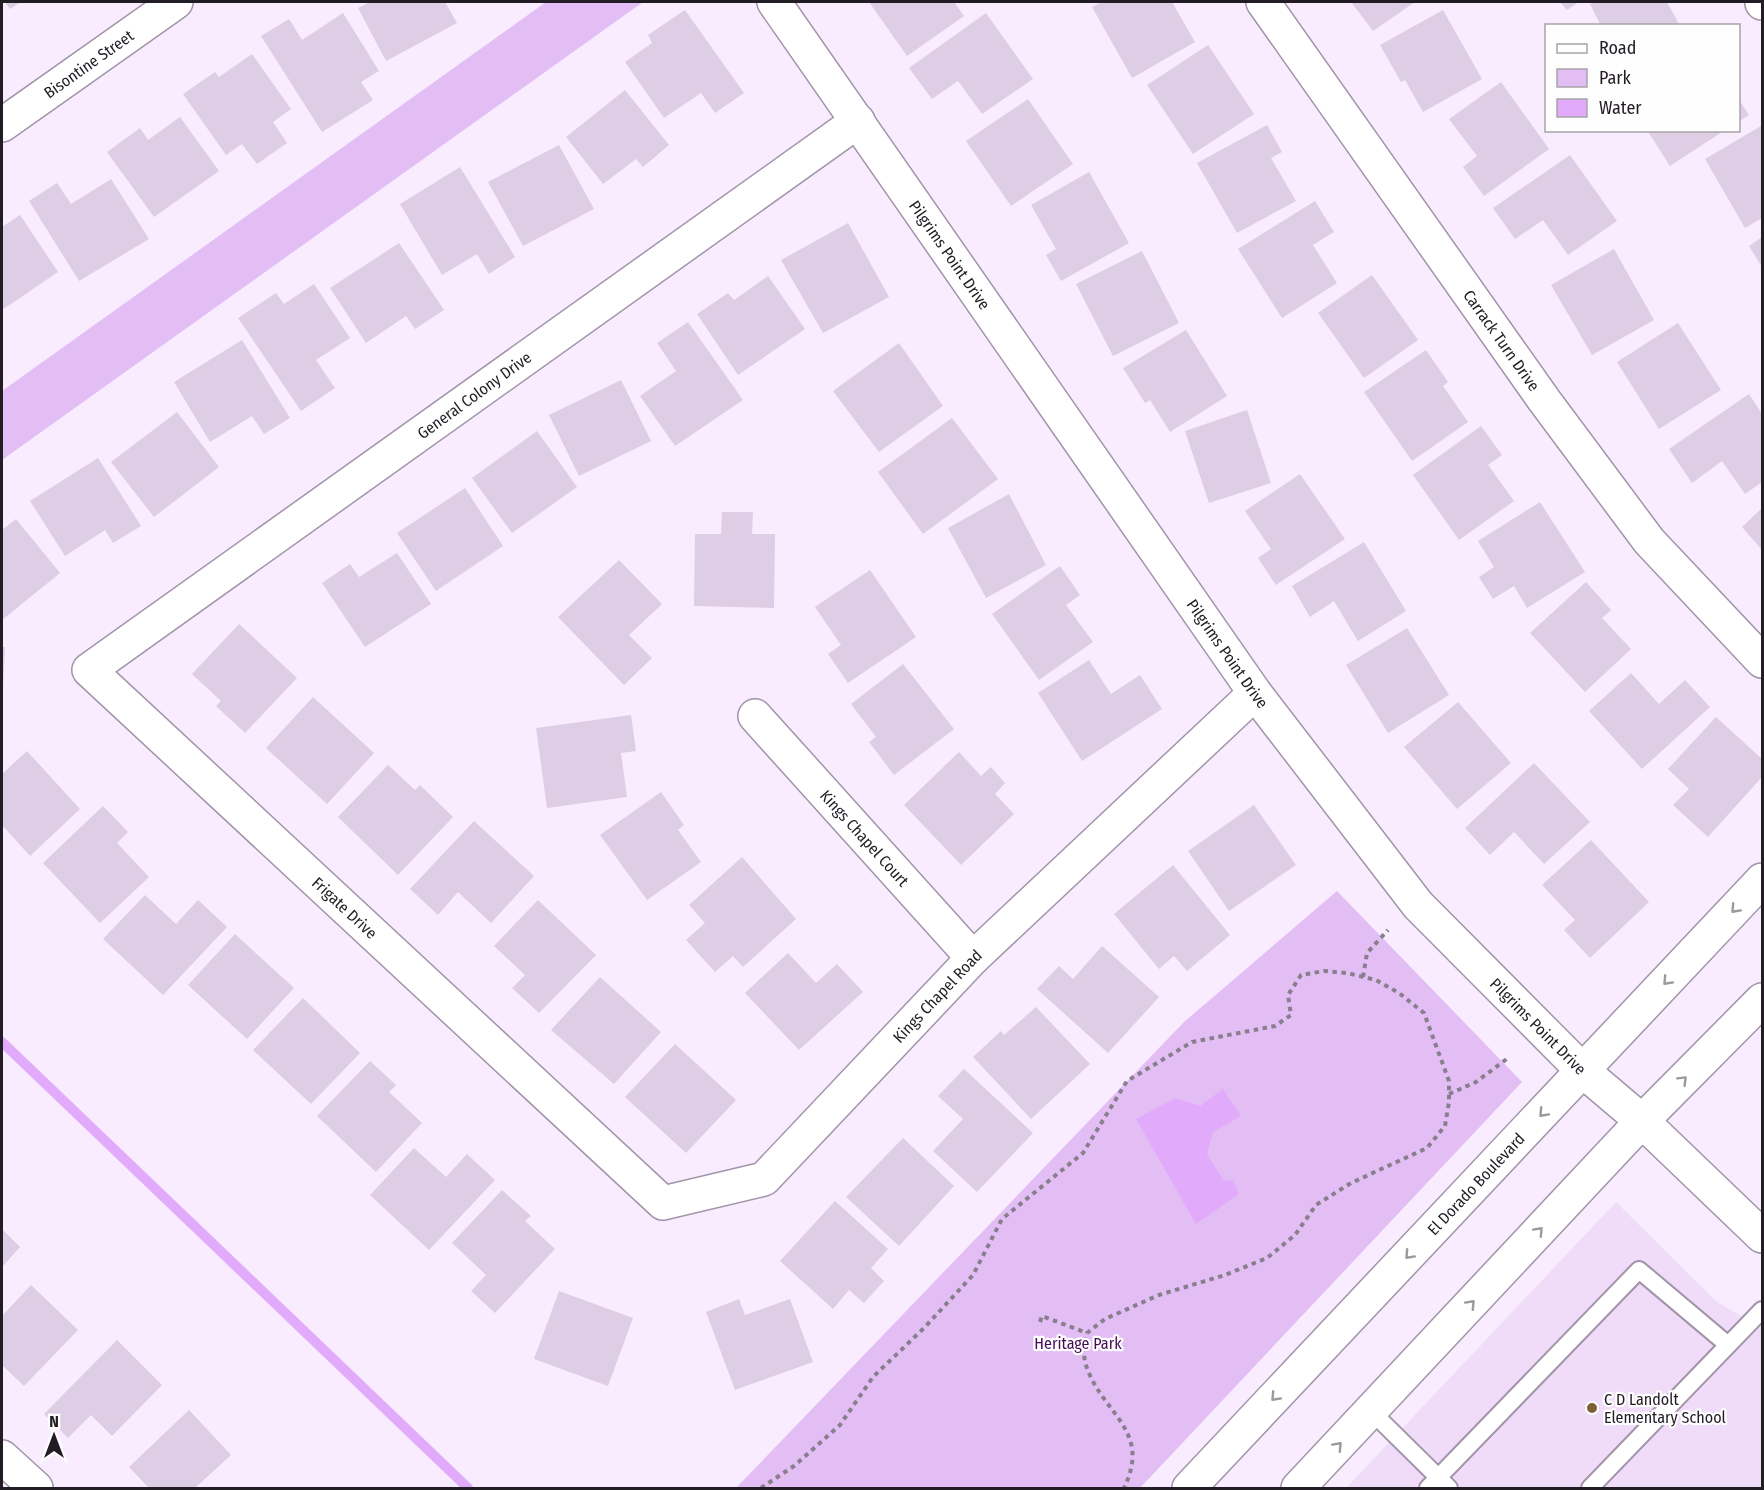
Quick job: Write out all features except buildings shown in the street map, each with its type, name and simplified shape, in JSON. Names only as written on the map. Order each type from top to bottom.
[{"type":"street","name":"Bisontine Street","points":[[2,125],[176,2]]},
{"type":"street","name":"Pilgrims Point Drive","points":[[774,2],[1255,693],[1418,905],[1583,1071],[1642,1121],[1762,1236]]},
{"type":"street","name":"Carrack Turn Drive","points":[[1263,2],[1544,400],[1649,542],[1762,661]]},
{"type":"street","name":"General Colony Drive","points":[[89,670],[858,121]]},
{"type":"street","name":"Frigate Drive","points":[[89,670],[601,1145]]},
{"type":"street","name":"Kings Chapel Road","points":[[601,1145],[663,1203],[764,1179],[972,958],[1255,693]]},
{"type":"street","name":"Kings Chapel Court","points":[[755,716],[972,958]]},
{"type":"street","name":"El Dorado Boulevard","points":[[1189,1488],[1762,880]]},
{"type":"street","points":[[1298,1488],[1642,1121],[1762,1000]]},
{"type":"street","points":[[2,1457],[36,1488]]},
{"type":"lane","points":[[1371,1411],[1438,1485],[1639,1270],[1728,1345]]},
{"type":"lane","points":[[1590,1488],[1762,1310]]},
{"type":"path","points":[[1363,977],[1367,953],[1388,930]]},
{"type":"path","points":[[761,1488],[794,1466],[840,1425],[873,1377],[925,1327],[972,1275],[1002,1219],[1083,1153],[1127,1081],[1192,1042],[1275,1026],[1291,1015],[1288,995],[1301,975],[1324,971],[1363,977],[1400,993],[1424,1013],[1449,1081],[1444,1126],[1427,1148],[1351,1183],[1316,1205],[1294,1235],[1267,1258],[1225,1275],[1159,1295],[1105,1319],[1087,1334],[1084,1360],[1100,1395],[1129,1433],[1134,1455],[1131,1474],[1124,1488]]},
{"type":"path","points":[[1449,1094],[1476,1082],[1508,1058]]},
{"type":"path","points":[[1040,1322],[1042,1316],[1087,1334]]},
{"type":"shaded area","name":"C D Landolt Elementary School","points":[[1616,1202],[1717,1302],[1762,1328],[1762,1488],[1346,1488]]},
{"type":"green space","points":[[546,2],[643,2],[2,460],[2,391]]},
{"type":"green space","name":"Heritage Park","points":[[1337,891],[1522,1082],[1140,1488],[736,1488],[1184,1022]]},
{"type":"water","points":[[1223,1089],[1241,1116],[1213,1132],[1207,1154],[1224,1181],[1233,1180],[1239,1194],[1196,1224],[1136,1119],[1175,1098],[1200,1106]]},
{"type":"waterway","points":[[2,1042],[468,1488]]},
{"type":"place","name":"C D Landolt Elementary School","points":[[1592,1408]]}]
